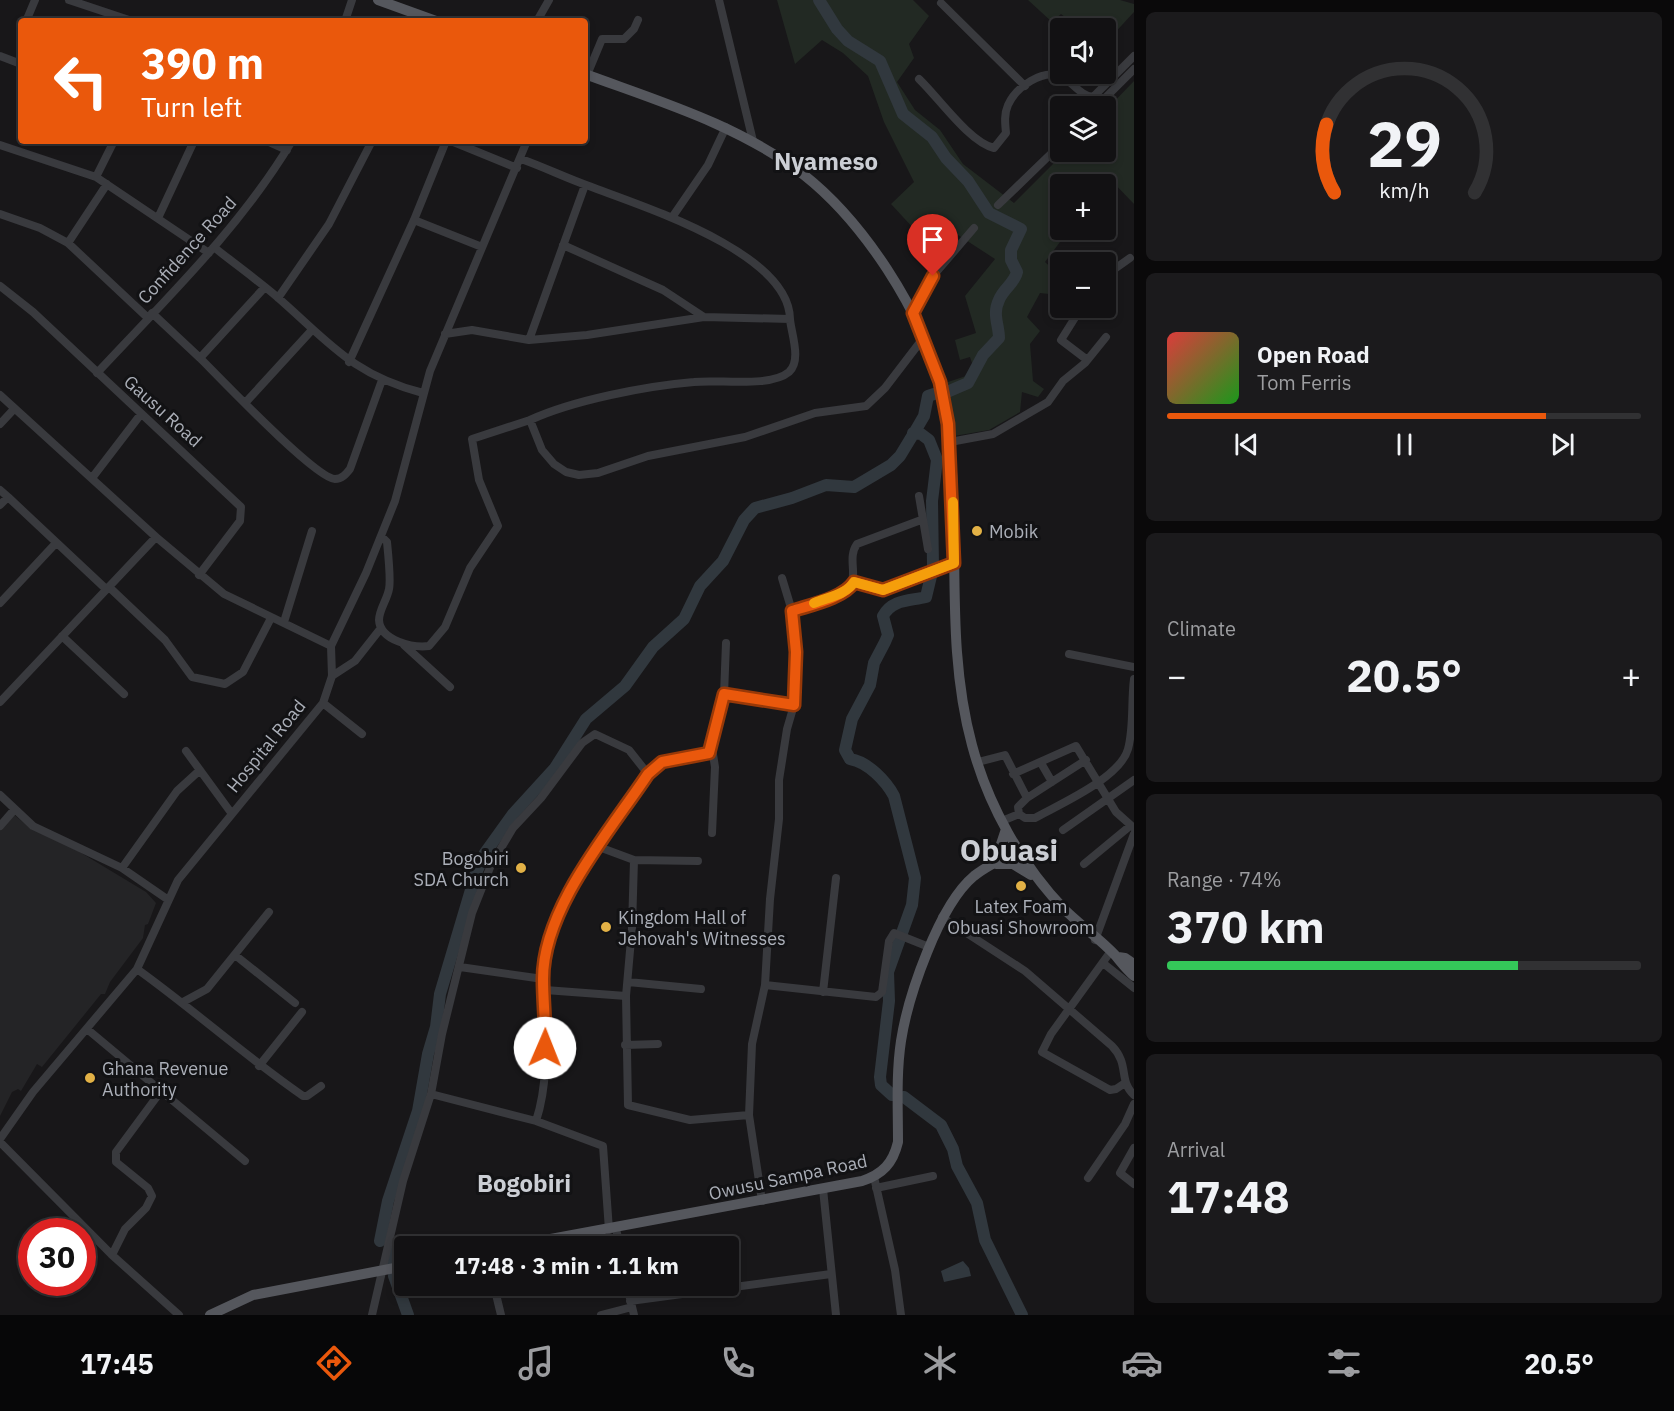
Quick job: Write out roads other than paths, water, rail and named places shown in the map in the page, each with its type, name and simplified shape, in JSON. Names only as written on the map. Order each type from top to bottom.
[{"type":"main road","points":[[378,0],[428,18]]},
{"type":"main road","points":[[588,76],[726,127],[753,141],[805,176],[839,207],[869,242],[913,313],[924,337],[942,390],[950,442],[959,678],[969,735],[978,762],[1004,825],[1018,851],[1038,879],[1095,940],[1114,954],[1134,964]]},
{"type":"main road","points":[[1004,825],[992,863],[1013,864],[1038,879]]},
{"type":"main road","name":"Owusu Sampa Road","points":[[572,1236],[823,1189],[875,1182],[895,1154],[902,1038],[929,947],[942,917],[961,889],[992,863],[1018,851]]},
{"type":"main road","points":[[1114,954],[1121,965],[1134,976]]},
{"type":"main road","points":[[210,1315],[253,1295],[394,1268]]},
{"type":"street","points":[[27,18],[35,0]]},
{"type":"street","points":[[69,0],[123,18]]},
{"type":"street","points":[[346,18],[352,0]]},
{"type":"street","points":[[539,18],[549,0]]},
{"type":"street","points":[[719,0],[753,141]]},
{"type":"street","points":[[941,3],[1025,86]]},
{"type":"street","points":[[588,70],[602,39],[624,39],[634,29],[638,20]]},
{"type":"street","points":[[0,56],[18,63]]},
{"type":"street","points":[[1097,96],[1134,56]]},
{"type":"street","points":[[1107,96],[1134,69]]},
{"type":"street","points":[[919,79],[938,96],[954,118],[994,148],[1006,133],[1005,119],[1011,99],[1038,77],[1050,74],[1063,78],[1084,96]]},
{"type":"street","points":[[673,216],[708,165],[726,127]]},
{"type":"street","points":[[96,177],[112,144]]},
{"type":"street","points":[[158,218],[193,144]]},
{"type":"street","points":[[273,144],[286,150]]},
{"type":"street","name":"Confidence Road","points":[[97,373],[212,251],[290,144]]},
{"type":"street","points":[[278,298],[345,196],[371,144]]},
{"type":"street","points":[[349,362],[447,144]]},
{"type":"street","points":[[456,144],[517,168]]},
{"type":"street","points":[[0,395],[156,537],[224,594],[331,646],[347,616],[395,501],[423,393],[445,334],[526,144]]},
{"type":"street","points":[[0,145],[96,177],[265,287],[349,362],[382,380],[423,393]]},
{"type":"street","points":[[998,205],[1050,155]]},
{"type":"street","points":[[381,536],[387,542],[390,586],[379,619],[381,628],[387,635],[401,642],[419,647],[429,646],[435,641],[450,618],[477,555],[498,526],[479,480],[472,439],[561,408],[610,396],[694,382],[756,380],[782,375],[794,364],[789,303],[785,295],[746,257],[721,240],[673,216],[585,185],[521,159]]},
{"type":"street","points":[[68,243],[107,184]]},
{"type":"street","points":[[529,340],[585,185]]},
{"type":"street","points":[[0,214],[40,228],[68,243],[200,358],[304,460],[328,477],[335,479],[346,474],[353,464],[382,380]]},
{"type":"street","points":[[414,220],[482,247]]},
{"type":"street","points":[[913,313],[933,276],[974,228]]},
{"type":"street","points":[[563,245],[663,290],[704,316]]},
{"type":"street","points":[[1116,268],[1130,258]]},
{"type":"street","name":"Gausu Road","points":[[0,286],[33,312],[241,507],[240,521],[199,574]]},
{"type":"street","points":[[200,358],[265,287]]},
{"type":"street","points":[[445,334],[472,330],[529,340],[587,335],[704,316],[790,319]]},
{"type":"street","points":[[1075,318],[1061,340],[1086,359]]},
{"type":"street","points":[[246,402],[312,331]]},
{"type":"street","points":[[530,420],[542,450],[554,464],[566,472],[579,475],[598,472],[648,456],[745,437],[814,413],[866,406],[885,388],[924,337]]},
{"type":"street","points":[[950,442],[993,434],[1048,402],[1066,378],[1106,337]]},
{"type":"street","points":[[0,424],[14,409]]},
{"type":"street","points":[[92,478],[141,414]]},
{"type":"street","points":[[0,490],[165,640],[192,677],[200,681],[225,684],[243,672],[271,618]]},
{"type":"street","points":[[919,496],[921,520],[928,549]]},
{"type":"street","points":[[0,505],[8,497]]},
{"type":"street","points":[[792,611],[850,588],[854,582],[852,558],[857,544],[921,520]]},
{"type":"street","points":[[284,622],[312,531]]},
{"type":"street","points":[[0,702],[156,537]]},
{"type":"street","points":[[0,603],[56,543]]},
{"type":"street","points":[[854,582],[883,590],[954,563]]},
{"type":"street","points":[[762,1202],[749,1115],[752,1044],[765,985],[770,899],[779,819],[779,780],[787,729],[794,705],[796,652],[792,611],[782,578]]},
{"type":"street","points":[[332,676],[355,661],[381,628]]},
{"type":"street","points":[[62,636],[124,694]]},
{"type":"street","points":[[401,642],[450,687]]},
{"type":"street","points":[[712,833],[715,767],[712,748],[724,694],[726,643]]},
{"type":"street","name":"Hospital Road","points":[[0,1139],[33,1092],[137,969],[167,899],[178,880],[323,702],[332,676],[331,646]]},
{"type":"street","points":[[1069,654],[1134,667]]},
{"type":"street","points":[[1086,760],[1027,798],[1018,807],[1019,814],[1025,818],[1035,818],[1112,771],[1127,753],[1134,679]]},
{"type":"street","points":[[724,694],[794,705]]},
{"type":"street","points":[[323,702],[362,734]]},
{"type":"street","points":[[372,1315],[403,1181],[431,1094],[442,1034],[472,912],[491,865],[513,828],[541,798],[582,743],[591,736],[598,735],[629,750],[648,774]]},
{"type":"street","points":[[1013,774],[1076,746],[1116,812],[1133,829]]},
{"type":"street","points":[[536,1120],[543,1091],[543,979],[553,929],[578,875],[648,774],[662,762],[703,755],[712,748]]},
{"type":"street","points":[[186,751],[232,814]]},
{"type":"street","points":[[978,762],[1005,755],[1027,798]]},
{"type":"street","points":[[1041,763],[1052,782]]},
{"type":"street","points":[[122,868],[177,791],[200,770]]},
{"type":"street","points":[[1063,830],[1107,796],[1134,780]]},
{"type":"street","points":[[0,795],[33,826],[122,868],[167,899]]},
{"type":"street","points":[[0,826],[14,810]]},
{"type":"street","points":[[1004,825],[1019,814]]},
{"type":"street","points":[[1084,864],[1133,829]]},
{"type":"street","points":[[1095,940],[1133,829]]},
{"type":"street","points":[[599,847],[634,860],[698,861]]},
{"type":"street","points":[[634,860],[626,996],[625,1045],[628,1105],[690,1120],[749,1115]]},
{"type":"street","points":[[823,992],[836,878]]},
{"type":"street","points":[[183,1002],[207,989],[269,912]]},
{"type":"street","points":[[942,917],[1025,970],[1121,1055],[1125,1083],[1134,1095]]},
{"type":"street","points":[[765,985],[876,997],[881,994],[889,941],[894,933],[929,947]]},
{"type":"street","points":[[1114,954],[1103,963],[1042,1049],[1044,1054],[1110,1090],[1125,1083]]},
{"type":"street","points":[[235,955],[295,1003]]},
{"type":"street","points":[[1103,963],[1134,988]]},
{"type":"street","points":[[460,967],[543,979]]},
{"type":"street","points":[[137,969],[183,1002],[259,1066],[303,1096],[307,1096],[321,1086]]},
{"type":"street","points":[[628,982],[701,989]]},
{"type":"street","points":[[544,990],[626,996]]},
{"type":"street","points":[[259,1066],[302,1012]]},
{"type":"street","points":[[87,1029],[245,1161]]},
{"type":"street","points":[[625,1045],[658,1044]]},
{"type":"street","points":[[112,1256],[125,1229],[146,1208],[152,1196],[148,1188],[116,1162],[116,1152],[161,1090]]},
{"type":"street","points":[[431,1094],[536,1120],[603,1146],[613,1229],[616,1236]]},
{"type":"street","points":[[1088,1178],[1125,1124],[1134,1104]]},
{"type":"street","points":[[0,1139],[112,1256],[179,1315]]},
{"type":"street","points":[[1133,1151],[1120,1173],[1134,1184]]},
{"type":"street","points":[[902,1315],[895,1270],[875,1182],[933,1176]]},
{"type":"street","points":[[823,1189],[836,1315]]},
{"type":"street","points":[[601,1315],[831,1274]]},
{"type":"street","points":[[496,1296],[501,1315]]},
{"type":"waterway","points":[[819,0],[837,29],[848,41],[880,61],[903,114],[932,137],[946,158],[968,181],[989,213],[1021,229],[1011,250],[1011,260],[1017,272],[997,305],[999,338],[983,355],[968,383],[947,392]]},
{"type":"waterway","points":[[380,1241],[388,1201],[418,1111],[428,1054],[436,1027],[440,994],[476,873],[485,853],[513,814],[555,768],[586,719],[625,686],[653,647],[684,619],[700,586],[723,561],[744,520],[755,508],[792,498],[826,485],[854,487],[891,465],[900,456],[924,416],[928,396],[934,394]]},
{"type":"waterway","points":[[913,433],[921,434],[929,440],[937,460],[932,501],[933,565]]},
{"type":"waterway","points":[[892,1095],[881,1085],[880,1077],[889,1001],[888,972],[912,905],[915,878],[894,796],[876,773],[850,759],[845,750],[852,719],[870,685],[874,663],[888,635],[883,616],[891,606],[926,597],[931,576]]},
{"type":"waterway","points":[[904,1097],[941,1125],[953,1149],[957,1166],[977,1203],[985,1240],[1022,1315]]},
{"type":"waterway","points":[[390,1252],[392,1261]]},
{"type":"waterway","points":[[401,1296],[408,1315]]},
{"type":"place","name":"Mobik","points":[[977,531]]},
{"type":"place","name":"Bogobiri SDA Church","points":[[521,868]]},
{"type":"place","name":"Latex Foam Obuasi Showroom","points":[[1021,886]]},
{"type":"place","name":"Kingdom Hall of Jehovah's Witnesses","points":[[606,927]]},
{"type":"place","name":"Ghana Revenue Authority","points":[[90,1078]]},
{"type":"district","name":"Nyameso","points":[[826,161]]},
{"type":"district","name":"Obuasi","points":[[1009,849]]},
{"type":"district","name":"Bogobiri","points":[[524,1183]]}]
